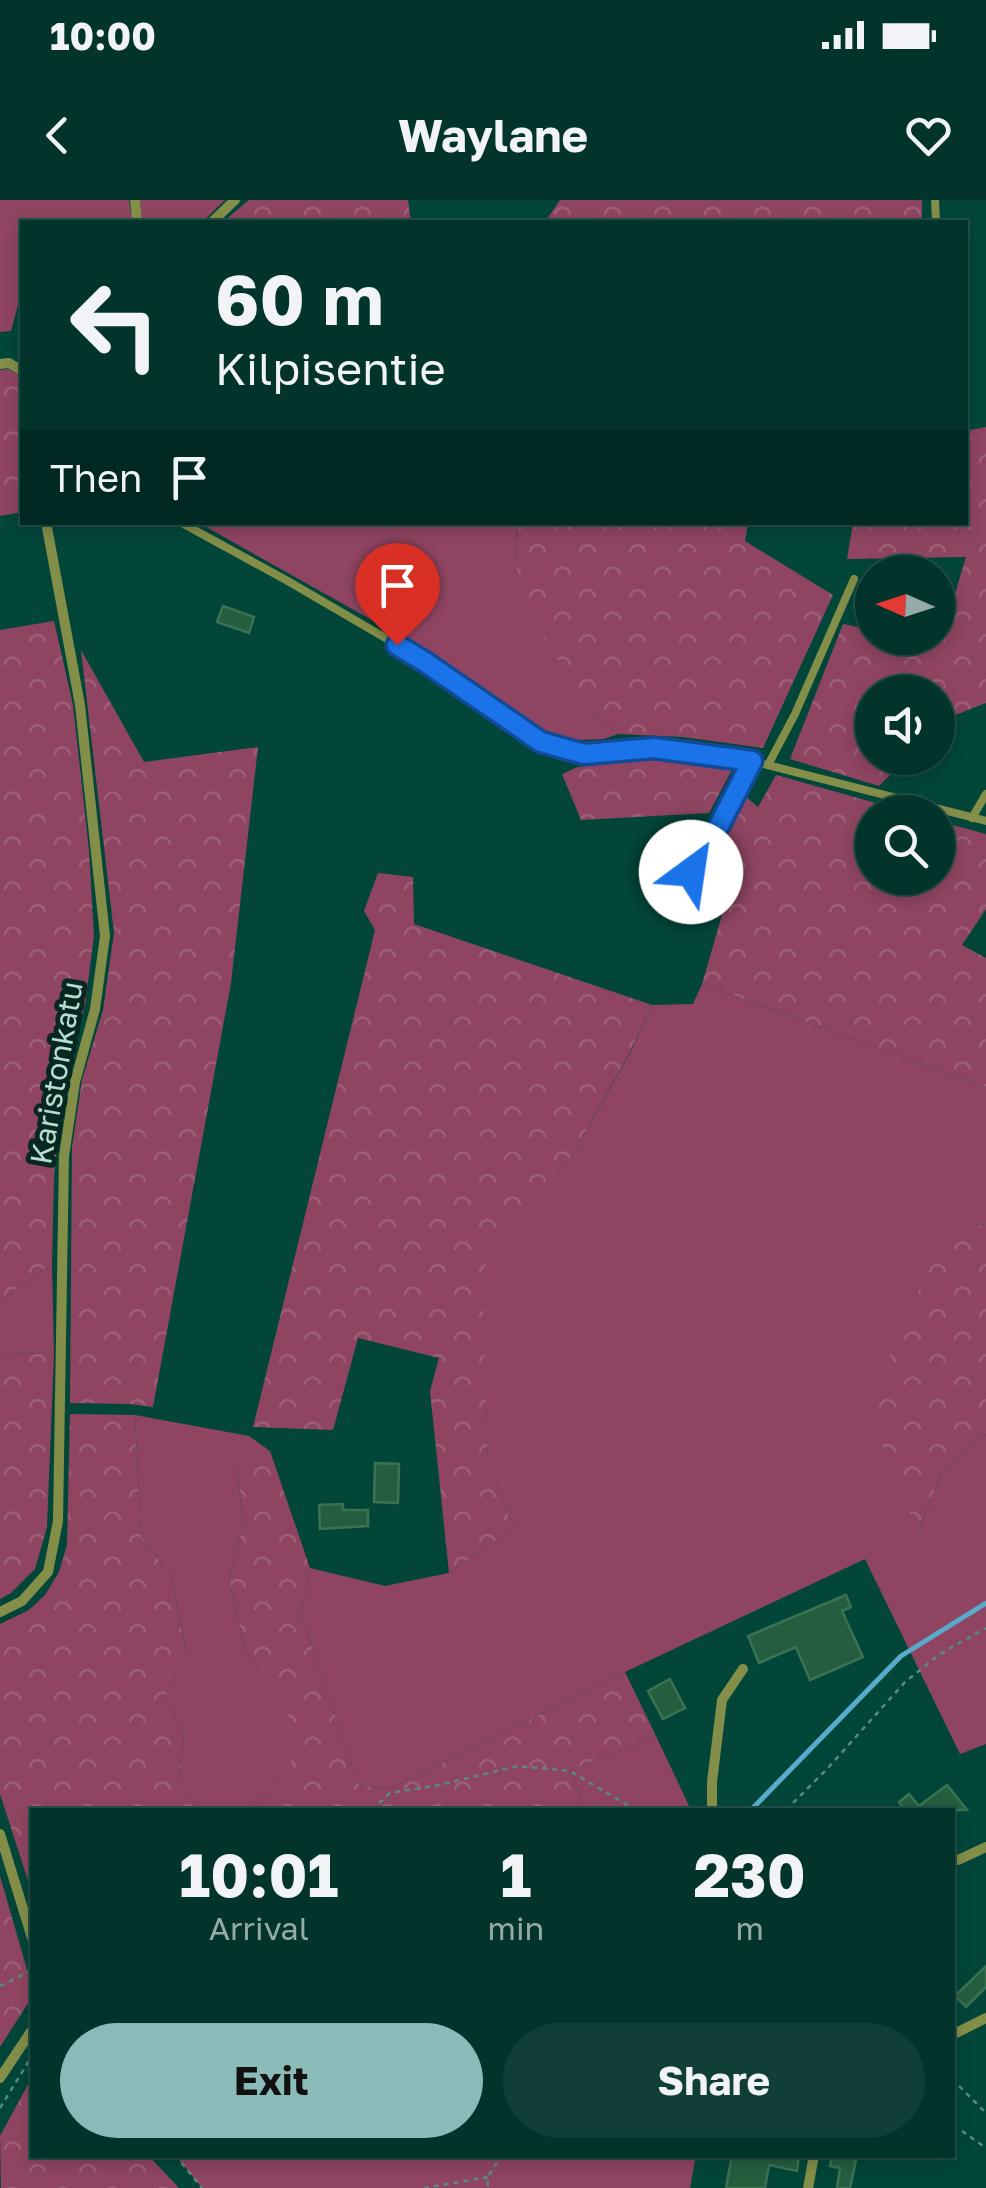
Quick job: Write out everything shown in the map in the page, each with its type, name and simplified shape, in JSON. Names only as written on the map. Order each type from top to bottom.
[{"type":"street","points":[[214,220],[235,200]]},
{"type":"street","name":"Karistonkatu","points":[[0,1612],[22,1600],[48,1572],[58,1522],[64,1156],[75,1082],[95,1009],[105,936],[80,705],[47,525]]},
{"type":"street","points":[[712,1808],[722,1700],[743,1669]]},
{"type":"street","points":[[0,1834],[30,1932]]},
{"type":"street","points":[[955,1859],[986,1847]]},
{"type":"street","points":[[955,2034],[986,2018]]},
{"type":"street","points":[[0,2078],[30,2033]]},
{"type":"street","points":[[808,2188],[813,2158]]},
{"type":"lane","points":[[185,525],[425,662],[541,742],[584,754],[654,748],[752,761],[986,821]]},
{"type":"lane","points":[[768,765],[795,714],[854,579]]},
{"type":"lane","points":[[691,872],[752,761]]},
{"type":"lane","points":[[972,818],[986,794]]},
{"type":"path","points":[[788,1808],[905,1682],[940,1654],[986,1628]]},
{"type":"path","points":[[374,1808],[390,1793],[518,1766],[570,1771],[637,1808]]},
{"type":"path","points":[[0,1986],[30,1971]]},
{"type":"path","points":[[0,2108],[30,2059]]},
{"type":"path","points":[[955,2082],[986,2113]]},
{"type":"path","points":[[962,2131],[986,2148]]},
{"type":"path","points":[[177,2158],[202,2188]]},
{"type":"path","points":[[487,2188],[489,2177],[502,2158]]},
{"type":"path","points":[[424,2188],[489,2177]]},
{"type":"green space","points":[[0,200],[129,200],[132,220],[20,220],[20,303],[11,331],[0,332]]},
{"type":"green space","points":[[140,200],[225,200],[204,220],[142,220]]},
{"type":"green space","points":[[249,200],[408,200],[411,220],[225,220]]},
{"type":"green space","points":[[560,200],[922,200],[922,220],[546,220]]},
{"type":"green space","points":[[8,369],[20,376],[20,512],[0,516],[0,370]]},
{"type":"green space","points":[[986,427],[986,703],[955,715],[955,675],[855,675],[855,775],[890,775],[879,786],[790,759],[843,624],[855,626],[855,655],[955,655],[955,593],[966,557],[855,555],[855,559],[847,559],[853,525],[968,525],[968,430]]},
{"type":"green space","points":[[203,525],[517,525],[515,564],[594,713],[618,734],[577,740],[541,729],[427,651]]},
{"type":"green space","points":[[517,525],[748,525],[745,541],[833,595],[763,748],[683,737],[618,734],[594,713],[545,641],[515,564]]},
{"type":"green space","points":[[54,621],[73,705],[94,936],[85,1005],[63,1084],[54,1176],[52,1264],[0,1301],[0,630]]},
{"type":"green space","points":[[81,650],[144,762],[258,747],[231,983],[153,1407],[70,1403],[72,1147],[82,1080],[103,1010],[114,933]]},
{"type":"green space","points":[[661,756],[734,766],[709,813],[581,820],[562,774],[578,767]]},
{"type":"green space","points":[[776,775],[855,797],[855,895],[955,895],[955,826],[986,834],[986,909],[962,945],[986,958],[986,1087],[702,984],[724,908],[708,873],[746,797],[758,807]]},
{"type":"green space","points":[[378,873],[413,877],[414,924],[652,1005],[574,1153],[482,1270],[488,1461],[514,1528],[449,1573],[430,1391],[439,1358],[358,1338],[333,1430],[253,1427],[375,930],[364,911]]},
{"type":"green space","points":[[702,984],[986,1087],[986,1225],[972,1226],[919,1531],[942,1472],[986,1434],[986,1744],[960,1754],[865,1559],[390,1789],[359,1785],[301,1613],[310,1568],[385,1586],[449,1573],[514,1528],[488,1462],[481,1270],[574,1153],[652,1005],[693,1004]]},
{"type":"green space","points":[[986,1225],[986,1434],[942,1472],[918,1533],[868,1410],[936,1255],[972,1226]]},
{"type":"green space","points":[[52,1264],[54,1353],[10,1354],[0,1361],[0,1301]]},
{"type":"green space","points":[[54,1353],[47,1527],[35,1569],[0,1599],[0,1361],[10,1354]]},
{"type":"green space","points":[[70,1414],[135,1415],[141,1536],[172,1576],[186,1652],[164,1700],[184,1734],[178,1781],[198,1808],[30,1808],[30,1887],[0,1794],[0,1624],[29,1610],[45,1595],[59,1572],[67,1545]]},
{"type":"green space","points":[[135,1415],[249,1436],[270,1451],[237,1468],[243,1525],[229,1580],[245,1648],[306,1743],[269,1790],[248,1808],[198,1808],[178,1782],[184,1734],[164,1700],[186,1651],[172,1576],[141,1536]]},
{"type":"green space","points":[[270,1451],[310,1568],[301,1613],[359,1785],[390,1789],[625,1672],[656,1736],[570,1771],[585,1808],[248,1808],[269,1790],[305,1743],[245,1648],[229,1580],[243,1525],[237,1467]]},
{"type":"green space","points":[[656,1736],[690,1808],[585,1808],[570,1771]]},
{"type":"green space","points":[[0,1876],[30,1980],[30,2000],[0,2047]]},
{"type":"green space","points":[[30,2081],[30,2158],[151,2158],[179,2188],[1,2188],[0,2136]]},
{"type":"green space","points":[[177,2158],[695,2158],[690,2188],[202,2188]]},
{"type":"building","points":[[223,606],[254,617],[249,633],[217,622]]},
{"type":"building","points":[[375,1463],[399,1464],[398,1503],[374,1502]]},
{"type":"building","points":[[343,1504],[343,1510],[368,1510],[368,1526],[320,1529],[319,1505]]},
{"type":"building","points":[[846,1595],[851,1607],[842,1611],[863,1657],[810,1680],[796,1647],[759,1663],[748,1636]]},
{"type":"building","points":[[670,1679],[685,1708],[663,1719],[648,1691]]},
{"type":"building","points":[[947,1785],[967,1810],[904,1808],[899,1802],[909,1794],[919,1806]]},
{"type":"building","points":[[986,1966],[986,1987],[966,2007],[955,1996]]},
{"type":"building","points":[[731,2158],[799,2158],[797,2171],[769,2165],[765,2188],[726,2188]]},
{"type":"building","points":[[831,2158],[856,2158],[850,2188],[837,2188],[840,2168],[830,2166]]},
{"type":"waterway","points":[[753,1808],[901,1656],[986,1603]]},
{"type":"route","points":[[397,645],[541,742],[584,754],[654,748],[752,761],[691,872]]}]
